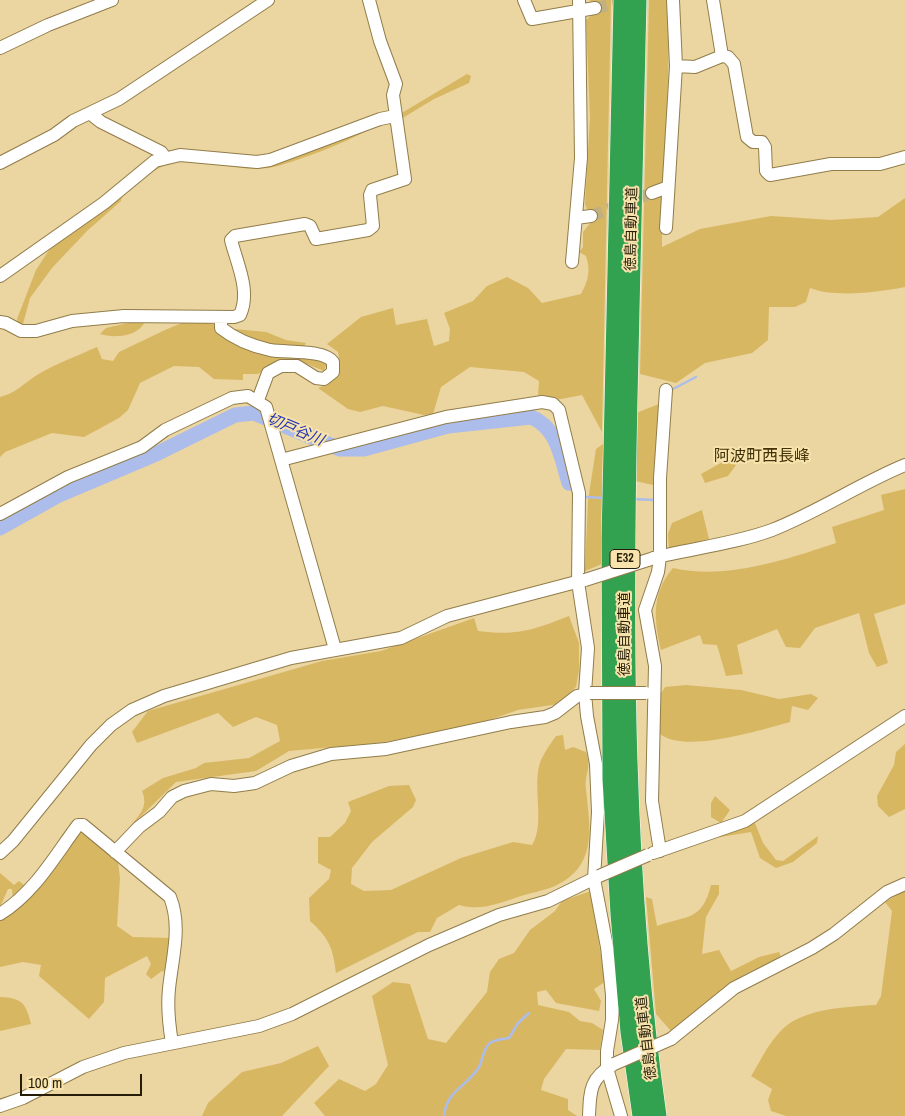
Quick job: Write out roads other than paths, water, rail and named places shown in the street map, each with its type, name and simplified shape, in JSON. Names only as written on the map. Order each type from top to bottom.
[{"type":"highway","name":"徳島自動車道","points":[[623,0],[611,529],[612,751],[620,914],[630,1032],[642,1116]]},
{"type":"highway","name":"徳島自動車道","points":[[638,0],[626,539],[625,670],[635,913],[644,1027],[657,1116]]},
{"type":"street","points":[[0,48],[48,25],[112,0]]},
{"type":"street","points":[[0,163],[119,99],[268,0]]},
{"type":"street","points":[[0,322],[21,331],[36,331],[72,321],[124,316],[174,315],[221,318],[240,315],[245,303],[245,292],[231,240],[235,236],[305,224],[310,226],[316,239],[368,230],[374,226],[370,196],[372,190],[405,179],[393,95],[396,84],[380,41],[369,0]]},
{"type":"street","points":[[524,0],[532,19],[579,5],[595,8]]},
{"type":"street","points":[[666,228],[676,66],[673,0]]},
{"type":"street","points":[[712,0],[722,56]]},
{"type":"street","points":[[572,262],[581,158],[579,5]]},
{"type":"street","points":[[676,66],[695,67],[722,56],[728,57],[734,64],[747,137],[753,142],[762,142],[765,147],[766,171],[770,175],[831,164],[880,164],[905,157]]},
{"type":"street","points":[[91,114],[101,122],[161,152],[165,157]]},
{"type":"street","points":[[0,276],[104,203],[155,161],[165,157],[180,155],[257,162],[270,160],[380,119],[396,116]]},
{"type":"street","points":[[652,193],[668,187]]},
{"type":"street","points":[[576,218],[592,216]]},
{"type":"street","points":[[221,318],[221,328],[232,337],[252,345],[272,350],[324,355],[333,362],[333,372],[324,379],[316,378],[297,366],[281,366],[268,373],[258,400]]},
{"type":"street","points":[[654,853],[650,693],[654,652],[646,610],[658,572],[656,558],[666,390]]},
{"type":"street","points":[[0,514],[68,477],[142,447],[166,430],[232,398],[248,396],[258,400],[266,407],[335,649]]},
{"type":"street","points":[[281,460],[446,417],[542,402],[552,404],[558,410],[579,493],[582,581],[588,648],[587,693],[596,764],[598,812],[596,878],[612,995],[612,1020],[607,1051],[621,1116]]},
{"type":"street","points":[[0,853],[13,841],[91,745],[111,725],[132,710],[173,693],[291,658],[401,638],[447,616],[582,581],[656,558],[740,540],[771,530],[821,509],[874,477],[905,465]]},
{"type":"street","points":[[115,852],[139,827],[159,812],[172,797],[184,791],[211,784],[234,786],[255,783],[291,766],[330,754],[386,750],[511,722],[545,717],[587,693],[650,693]]},
{"type":"street","points":[[0,1106],[23,1098],[83,1067],[124,1053],[259,1026],[292,1014],[429,945],[499,915],[548,901],[654,853],[745,822],[905,716]]},
{"type":"street","points":[[0,914],[15,905],[31,889],[78,825],[83,825],[160,886],[170,897],[176,911],[175,946],[169,990],[168,1020],[172,1043]]},
{"type":"street","points":[[589,1116],[591,1086],[598,1075],[611,1066],[671,1039],[734,988],[812,948],[834,934],[887,892],[905,884]]},
{"type":"waterway","points":[[671,390],[696,377]]},
{"type":"waterway","name":"切戸谷川","points":[[0,528],[59,495],[156,454],[235,415],[254,413],[340,449],[364,449],[448,426],[531,417],[547,428],[553,436],[561,454],[569,483]]},
{"type":"waterway","points":[[585,497],[605,498]]},
{"type":"waterway","points":[[633,499],[655,500]]},
{"type":"waterway","points":[[444,1116],[449,1100],[479,1067],[488,1045],[494,1041],[509,1038],[518,1023],[529,1013]]},
{"type":"tunnel","points":[[595,8],[631,1]]},
{"type":"tunnel","points":[[591,216],[652,193]]},
{"type":"district","name":"阿波町西長峰","points":[[762,457]]}]
